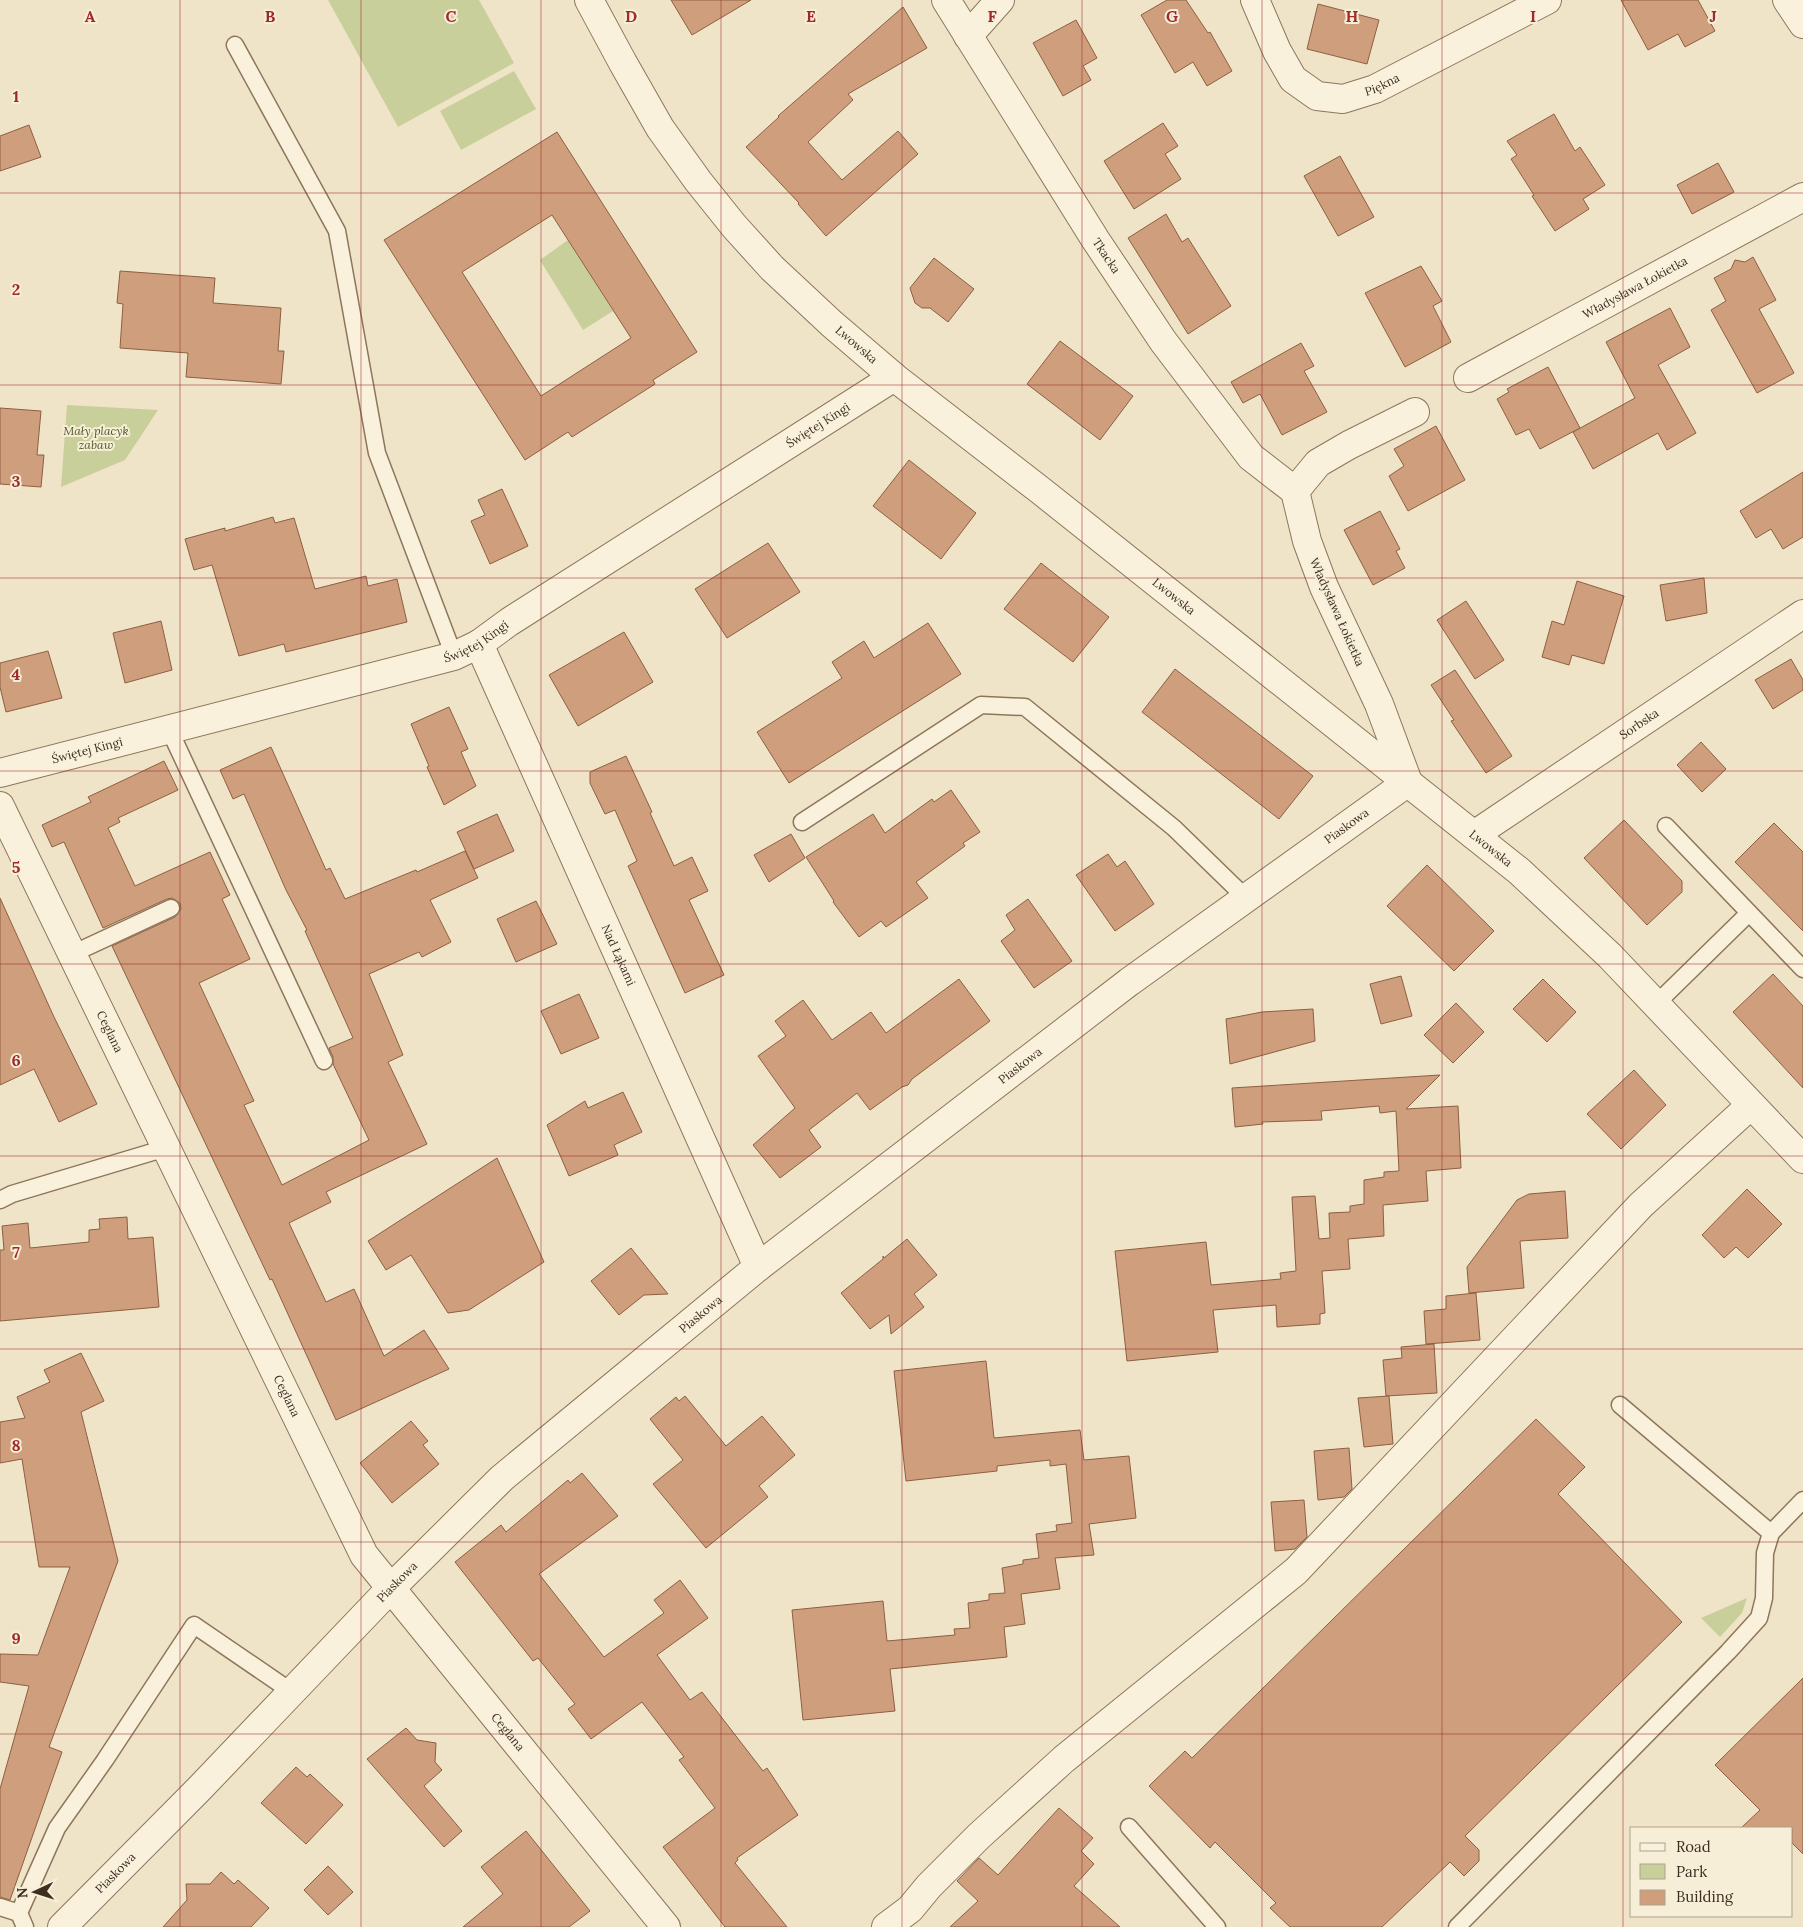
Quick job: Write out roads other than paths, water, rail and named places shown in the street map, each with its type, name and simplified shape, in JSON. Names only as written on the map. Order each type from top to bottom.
[{"type":"street","name":"Lwowska","points":[[589,0],[622,63],[660,128],[698,181],[734,226],[772,268],[832,324],[894,377],[1040,490],[1519,871],[1603,949],[1803,1159]]},
{"type":"street","name":"Tkacka","points":[[946,0],[1095,239],[1163,341],[1251,457],[1295,491]]},
{"type":"street","points":[[968,36],[1000,0]]},
{"type":"street","name":"Piękna","points":[[1255,0],[1277,51],[1293,79],[1317,96],[1343,99],[1375,89],[1547,0]]},
{"type":"street","points":[[1787,0],[1803,24]]},
{"type":"street","name":"Władysława Łokietka","points":[[1468,378],[1803,197]]},
{"type":"street","name":"Świętej Kingi","points":[[0,773],[454,656],[479,644],[509,622],[894,377]]},
{"type":"street","points":[[1295,491],[1318,463],[1349,445],[1415,412]]},
{"type":"street","name":"Władysława Łokietka","points":[[1295,491],[1307,541],[1324,587],[1379,704],[1408,782]]},
{"type":"street","name":"Sorbska","points":[[1474,835],[1803,614]]},
{"type":"street","name":"Nad Łąkami","points":[[479,644],[758,1267]]},
{"type":"street","name":"Piaskowa","points":[[62,1927],[390,1589],[502,1478],[758,1267],[1139,974],[1408,782]]},
{"type":"street","name":"Ceglana","points":[[0,806],[364,1555],[666,1927]]},
{"type":"street","points":[[886,1927],[910,1909],[929,1886],[979,1836],[1064,1759],[1296,1571],[1641,1205],[1751,1105]]},
{"type":"lane","points":[[235,45],[336,231],[377,453],[454,656]]},
{"type":"lane","points":[[802,822],[981,705],[1025,707],[1174,828],[1246,898]]},
{"type":"lane","points":[[169,729],[324,1061]]},
{"type":"lane","points":[[1666,826],[1803,969]]},
{"type":"lane","points":[[72,954],[171,908]]},
{"type":"lane","points":[[1656,1004],[1749,913]]},
{"type":"lane","points":[[0,1200],[12,1194],[166,1148]]},
{"type":"lane","points":[[1620,1405],[1771,1533]]},
{"type":"lane","points":[[1457,1927],[1628,1751],[1734,1646],[1759,1618],[1764,1598],[1765,1553],[1771,1533],[1803,1500]]},
{"type":"lane","points":[[0,1907],[22,1920],[57,1828],[105,1760],[194,1625],[292,1692]]},
{"type":"lane","points":[[1129,1827],[1217,1927]]},
{"type":"park label","name":"Mały placyk zabaw","points":[[96,438]]}]
